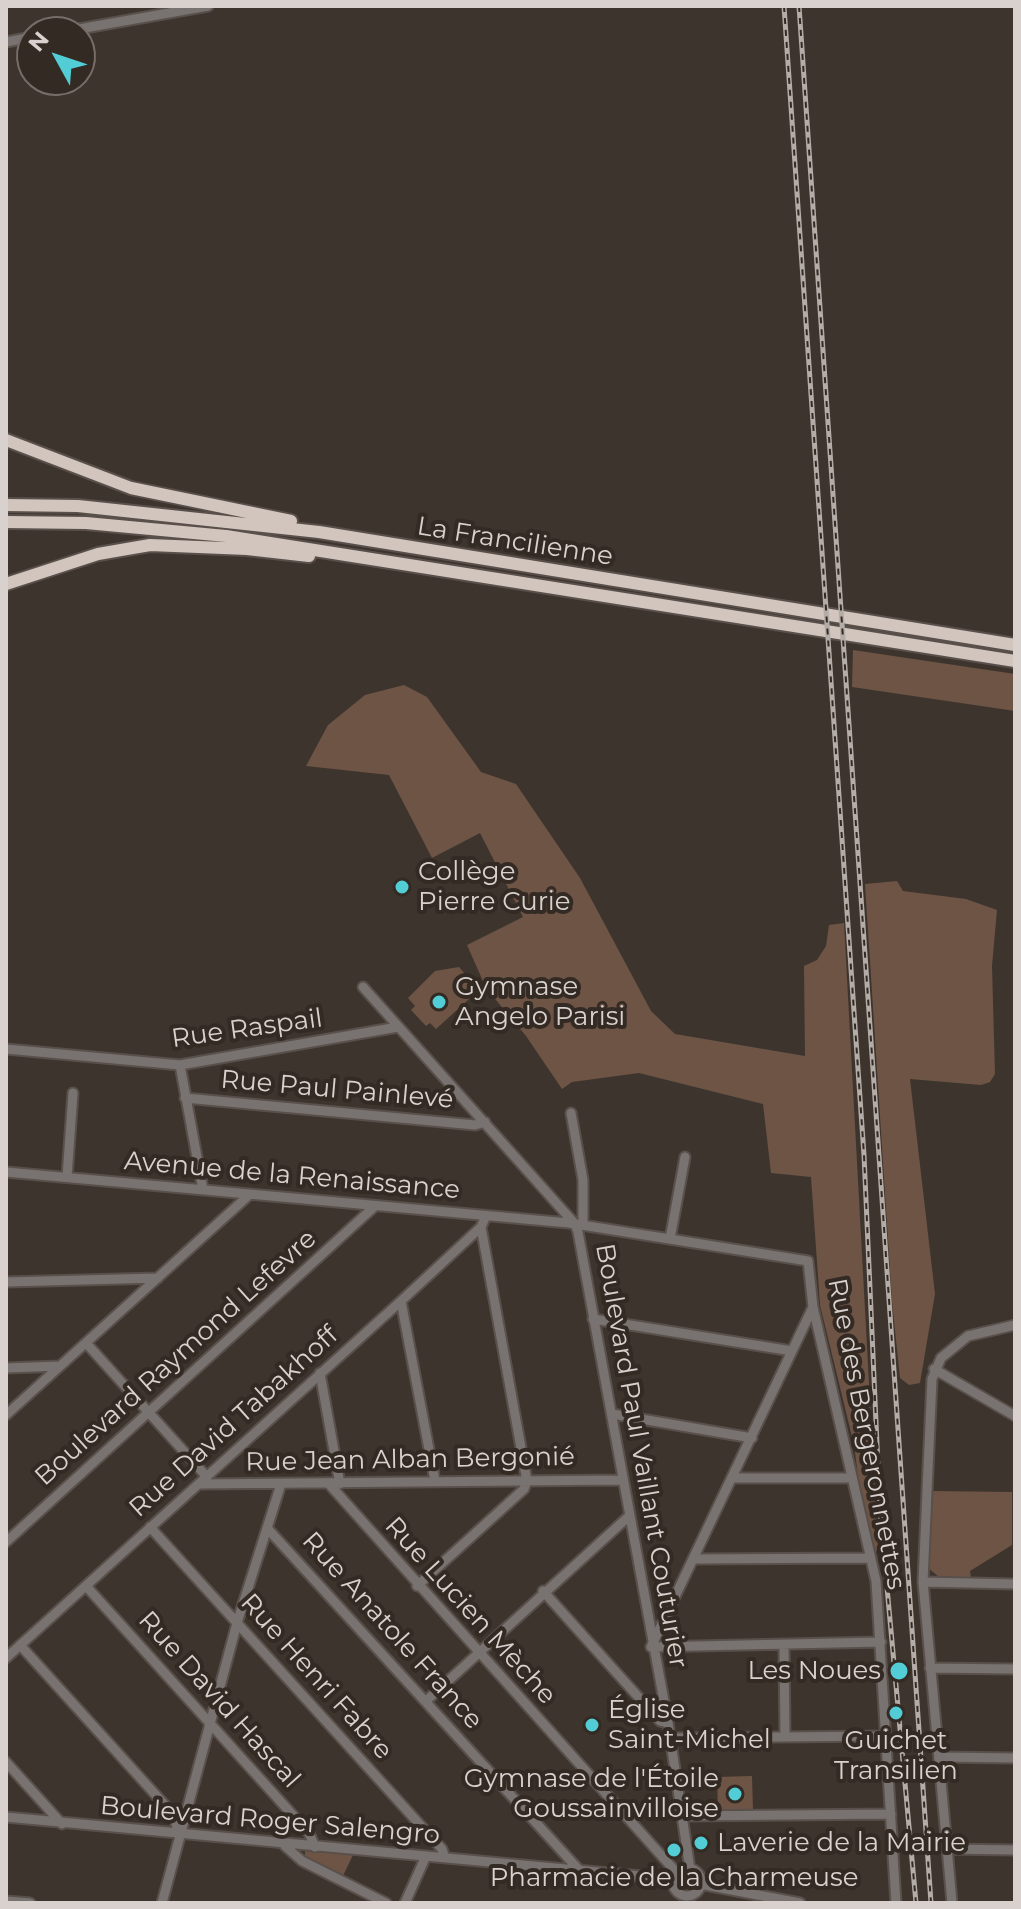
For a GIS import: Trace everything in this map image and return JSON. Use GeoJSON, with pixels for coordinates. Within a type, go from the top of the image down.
{"type":"FeatureCollection","features":[{"type":"Feature","properties":{"kind":"highway"},"geometry":{"type":"LineString","coordinates":[[6,440],[131,488],[315,526],[319,532]]}},
{"type":"Feature","properties":{"kind":"highway","name":"La Francilienne"},"geometry":{"type":"LineString","coordinates":[[6,505],[78,506],[319,532],[1015,645]]}},
{"type":"Feature","properties":{"kind":"highway","name":"La Francilienne"},"geometry":{"type":"LineString","coordinates":[[6,522],[181,531],[1015,661]]}},
{"type":"Feature","properties":{"kind":"highway"},"geometry":{"type":"LineString","coordinates":[[6,584],[98,554],[150,545],[247,549],[347,561],[370,560]]}},
{"type":"Feature","properties":{"kind":"street"},"geometry":{"type":"LineString","coordinates":[[96,26],[208,6]]}},
{"type":"Feature","properties":{"kind":"street","name":"Boulevard Paul Vaillant Couturier"},"geometry":{"type":"LineString","coordinates":[[363,987],[579,1224],[621,1480],[668,1723],[690,1869]]}},
{"type":"Feature","properties":{"kind":"street","name":"Rue Raspail"},"geometry":{"type":"LineString","coordinates":[[6,1049],[180,1065],[398,1027]]}},
{"type":"Feature","properties":{"kind":"street"},"geometry":{"type":"LineString","coordinates":[[180,1065],[203,1190]]}},
{"type":"Feature","properties":{"kind":"street"},"geometry":{"type":"LineString","coordinates":[[67,1177],[73,1093]]}},
{"type":"Feature","properties":{"kind":"street","name":"Rue Paul Painlevé"},"geometry":{"type":"LineString","coordinates":[[185,1098],[475,1125],[485,1122]]}},
{"type":"Feature","properties":{"kind":"street"},"geometry":{"type":"LineString","coordinates":[[571,1113],[583,1180],[579,1224]]}},
{"type":"Feature","properties":{"kind":"street"},"geometry":{"type":"LineString","coordinates":[[670,1239],[685,1157]]}},
{"type":"Feature","properties":{"kind":"street","name":"Avenue de la Renaissance"},"geometry":{"type":"LineString","coordinates":[[6,1172],[579,1224],[808,1261]]}},
{"type":"Feature","properties":{"kind":"street"},"geometry":{"type":"LineString","coordinates":[[6,1415],[248,1196]]}},
{"type":"Feature","properties":{"kind":"street","name":"Boulevard Raymond Lefevre"},"geometry":{"type":"LineString","coordinates":[[6,1542],[375,1206]]}},
{"type":"Feature","properties":{"kind":"street","name":"Rue David Tabakhoff"},"geometry":{"type":"LineString","coordinates":[[6,1658],[401,1301],[481,1227],[486,1216]]}},
{"type":"Feature","properties":{"kind":"street"},"geometry":{"type":"LineString","coordinates":[[417,1586],[524,1489],[527,1481],[481,1227]]}},
{"type":"Feature","properties":{"kind":"street","name":"Rue des Bergeronnettes"},"geometry":{"type":"LineString","coordinates":[[808,1261],[813,1307],[868,1558],[876,1581],[896,1903]]}},
{"type":"Feature","properties":{"kind":"street"},"geometry":{"type":"LineString","coordinates":[[6,1282],[158,1278]]}},
{"type":"Feature","properties":{"kind":"street"},"geometry":{"type":"LineString","coordinates":[[401,1301],[435,1481]]}},
{"type":"Feature","properties":{"kind":"street"},"geometry":{"type":"LineString","coordinates":[[813,1307],[651,1647],[881,1642]]}},
{"type":"Feature","properties":{"kind":"street"},"geometry":{"type":"LineString","coordinates":[[593,1319],[792,1351]]}},
{"type":"Feature","properties":{"kind":"street"},"geometry":{"type":"LineString","coordinates":[[952,1903],[923,1582],[934,1369],[948,1351],[968,1336],[1015,1325]]}},
{"type":"Feature","properties":{"kind":"street"},"geometry":{"type":"LineString","coordinates":[[87,1344],[203,1480]]}},
{"type":"Feature","properties":{"kind":"street"},"geometry":{"type":"LineString","coordinates":[[6,1368],[60,1366]]}},
{"type":"Feature","properties":{"kind":"street"},"geometry":{"type":"LineString","coordinates":[[934,1369],[1015,1416]]}},
{"type":"Feature","properties":{"kind":"street"},"geometry":{"type":"LineString","coordinates":[[320,1373],[340,1484]]}},
{"type":"Feature","properties":{"kind":"street"},"geometry":{"type":"LineString","coordinates":[[612,1414],[752,1438]]}},
{"type":"Feature","properties":{"kind":"street"},"geometry":{"type":"LineString","coordinates":[[733,1478],[851,1478]]}},
{"type":"Feature","properties":{"kind":"street","name":"Rue Jean Alban Bergonié"},"geometry":{"type":"LineString","coordinates":[[203,1480],[340,1484],[621,1480]]}},
{"type":"Feature","properties":{"kind":"street"},"geometry":{"type":"LineString","coordinates":[[164,1902],[237,1623],[281,1484]]}},
{"type":"Feature","properties":{"kind":"street","name":"Rue Lucien Mèche"},"geometry":{"type":"LineString","coordinates":[[329,1484],[675,1876]]}},
{"type":"Feature","properties":{"kind":"street"},"geometry":{"type":"LineString","coordinates":[[426,1701],[543,1591],[628,1517]]}},
{"type":"Feature","properties":{"kind":"street","name":"Rue Henri Fabre"},"geometry":{"type":"LineString","coordinates":[[150,1527],[442,1849],[445,1858]]}},
{"type":"Feature","properties":{"kind":"street","name":"Rue Anatole France"},"geometry":{"type":"LineString","coordinates":[[267,1528],[580,1871]]}},
{"type":"Feature","properties":{"kind":"street"},"geometry":{"type":"LineString","coordinates":[[695,1559],[868,1558]]}},
{"type":"Feature","properties":{"kind":"street"},"geometry":{"type":"LineString","coordinates":[[923,1582],[1015,1584]]}},
{"type":"Feature","properties":{"kind":"street","name":"Rue David Hascal"},"geometry":{"type":"LineString","coordinates":[[86,1586],[309,1833],[315,1847]]}},
{"type":"Feature","properties":{"kind":"street"},"geometry":{"type":"LineString","coordinates":[[543,1591],[660,1721],[668,1723]]}},
{"type":"Feature","properties":{"kind":"street"},"geometry":{"type":"LineString","coordinates":[[20,1645],[173,1814],[180,1835]]}},
{"type":"Feature","properties":{"kind":"street"},"geometry":{"type":"LineString","coordinates":[[784,1645],[785,1735]]}},
{"type":"Feature","properties":{"kind":"street"},"geometry":{"type":"LineString","coordinates":[[930,1668],[1015,1669]]}},
{"type":"Feature","properties":{"kind":"street"},"geometry":{"type":"LineString","coordinates":[[670,1738],[886,1736]]}},
{"type":"Feature","properties":{"kind":"street"},"geometry":{"type":"LineString","coordinates":[[940,1757],[1015,1758]]}},
{"type":"Feature","properties":{"kind":"street"},"geometry":{"type":"LineString","coordinates":[[6,1762],[62,1824]]}},
{"type":"Feature","properties":{"kind":"street"},"geometry":{"type":"LineString","coordinates":[[684,1816],[891,1814]]}},
{"type":"Feature","properties":{"kind":"street","name":"Boulevard Roger Salengro"},"geometry":{"type":"LineString","coordinates":[[6,1817],[284,1845],[580,1871],[675,1876]]}},
{"type":"Feature","properties":{"kind":"street"},"geometry":{"type":"LineString","coordinates":[[284,1845],[302,1861],[386,1903]]}},
{"type":"Feature","properties":{"kind":"street"},"geometry":{"type":"LineString","coordinates":[[947,1849],[1015,1850]]}},
{"type":"Feature","properties":{"kind":"street"},"geometry":{"type":"LineString","coordinates":[[405,1903],[426,1856]]}},
{"type":"Feature","properties":{"kind":"street"},"geometry":{"type":"LineString","coordinates":[[690,1869],[697,1873],[700,1884],[686,1900],[676,1892],[675,1876],[690,1869]]}},
{"type":"Feature","properties":{"kind":"street"},"geometry":{"type":"LineString","coordinates":[[700,1884],[798,1903]]}},
{"type":"Feature","properties":{"kind":"street"},"geometry":{"type":"LineString","coordinates":[[6,1901],[30,1903]]}},
{"type":"Feature","properties":{"kind":"shaded area"},"geometry":{"type":"Polygon","coordinates":[[[853,650],[1015,674],[1015,711],[852,687],[853,650]]]}},
{"type":"Feature","properties":{"kind":"shaded area"},"geometry":{"type":"Polygon","coordinates":[[[404,685],[427,697],[481,772],[516,784],[580,878],[651,1011],[675,1034],[805,1056],[804,966],[817,960],[826,946],[829,925],[844,923],[878,1549],[875,1553],[868,1552],[854,1445],[820,1305],[811,1177],[771,1173],[763,1104],[639,1073],[572,1082],[562,1089],[526,1036],[486,988],[467,945],[523,917],[480,833],[432,858],[389,775],[306,766],[328,725],[365,695],[404,685]]]}},
{"type":"Feature","properties":{"kind":"shaded area"},"geometry":{"type":"Polygon","coordinates":[[[897,881],[903,891],[966,899],[997,910],[992,966],[995,1074],[990,1082],[981,1085],[910,1079],[935,1294],[920,1383],[909,1385],[900,1378],[892,1302],[865,884],[897,881]]]}},
{"type":"Feature","properties":{"kind":"shaded area","name":"Gymnase Angelo Parisi"},"geometry":{"type":"Polygon","coordinates":[[[459,967],[479,990],[436,1029],[430,1023],[426,1026],[411,1010],[415,1006],[408,998],[435,971],[459,967]]]}},
{"type":"Feature","properties":{"kind":"shaded area"},"geometry":{"type":"Polygon","coordinates":[[[931,1491],[1012,1492],[1012,1545],[970,1571],[971,1578],[939,1577],[927,1567],[931,1491]]]}},
{"type":"Feature","properties":{"kind":"shaded area","name":"Gymnase de l'Étoile Goussainvilloise"},"geometry":{"type":"Polygon","coordinates":[[[752,1776],[753,1810],[718,1810],[717,1777],[752,1776]]]}},
{"type":"Feature","properties":{"kind":"shaded area"},"geometry":{"type":"Polygon","coordinates":[[[305,1851],[353,1855],[342,1878],[305,1858],[305,1851]]]}},
{"type":"Feature","properties":{"kind":"railway"},"geometry":{"type":"LineString","coordinates":[[784,6],[864,1155],[880,1511],[916,1903]]}},
{"type":"Feature","properties":{"kind":"railway"},"geometry":{"type":"LineString","coordinates":[[799,6],[931,1903]]}},
{"type":"Feature","properties":{"kind":"place","name":"Collège Pierre Curie"},"geometry":{"type":"Point","coordinates":[402,887]}},
{"type":"Feature","properties":{"kind":"place","name":"Gymnase Angelo Parisi"},"geometry":{"type":"Point","coordinates":[439,1002]}},
{"type":"Feature","properties":{"kind":"place","name":"Les Noues"},"geometry":{"type":"Point","coordinates":[899,1671]}},
{"type":"Feature","properties":{"kind":"place","name":"Guichet Transilien"},"geometry":{"type":"Point","coordinates":[896,1713]}},
{"type":"Feature","properties":{"kind":"place","name":"Église Saint-Michel"},"geometry":{"type":"Point","coordinates":[592,1725]}},
{"type":"Feature","properties":{"kind":"place","name":"Gymnase de l'Étoile Goussainvilloise"},"geometry":{"type":"Point","coordinates":[735,1794]}},
{"type":"Feature","properties":{"kind":"place","name":"Laverie de la Mairie"},"geometry":{"type":"Point","coordinates":[701,1843]}},
{"type":"Feature","properties":{"kind":"place","name":"Pharmacie de la Charmeuse"},"geometry":{"type":"Point","coordinates":[674,1850]}}]}
